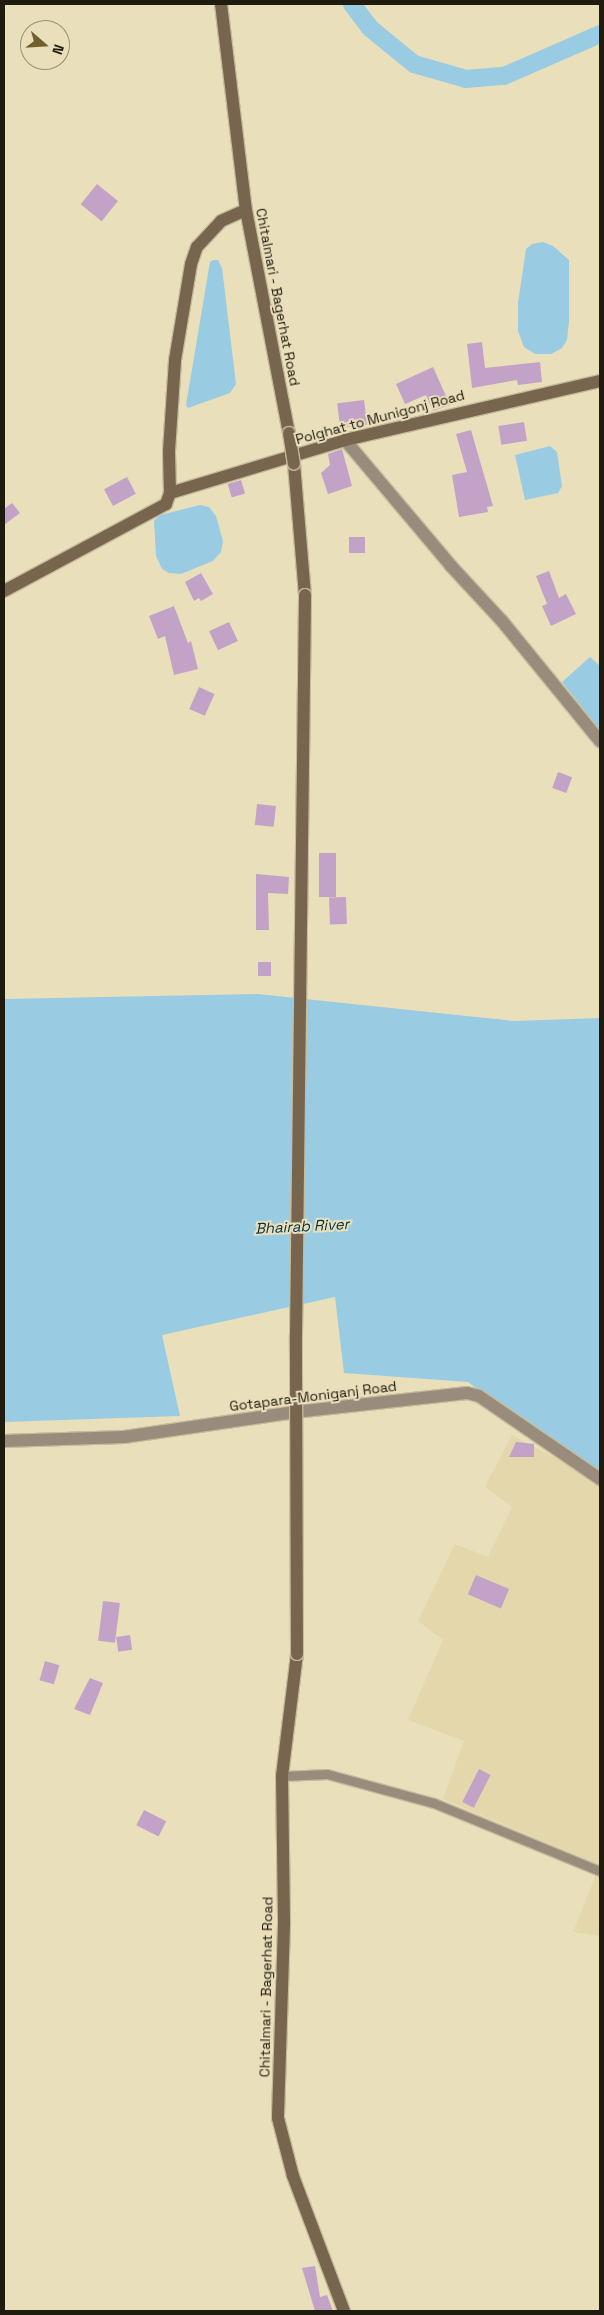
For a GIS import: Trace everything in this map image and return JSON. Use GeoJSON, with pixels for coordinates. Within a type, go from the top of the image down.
{"type":"FeatureCollection","features":[{"type":"Feature","properties":{"kind":"main road","name":"Chitalmari - Bagerhat Road"},"geometry":{"type":"LineString","coordinates":[[221,4],[246,210],[294,464],[304,595],[296,1326],[297,1654],[282,1776],[284,1925],[278,2118],[294,2176],[344,2311]]}},
{"type":"Feature","properties":{"kind":"main road"},"geometry":{"type":"LineString","coordinates":[[4,590],[145,517],[166,504],[170,493],[172,388],[191,264],[198,248],[221,221],[246,210]]}},
{"type":"Feature","properties":{"kind":"main road","name":"Polghat to Munigonj Road"},"geometry":{"type":"LineString","coordinates":[[170,493],[345,440],[600,381]]}},
{"type":"Feature","properties":{"kind":"street"},"geometry":{"type":"LineString","coordinates":[[345,440],[451,566],[502,621],[600,741]]}},
{"type":"Feature","properties":{"kind":"street","name":"Gotapara-Moniganj Road"},"geometry":{"type":"LineString","coordinates":[[4,1441],[124,1437],[295,1412],[468,1393],[478,1396],[600,1479]]}},
{"type":"Feature","properties":{"kind":"lane"},"geometry":{"type":"LineString","coordinates":[[282,1776],[327,1774],[434,1803],[600,1871]]}},
{"type":"Feature","properties":{"kind":"shaded area"},"geometry":{"type":"Polygon","coordinates":[[[512,1435],[600,1482],[600,1865],[443,1799],[464,1741],[408,1720],[443,1640],[418,1621],[455,1544],[488,1557],[512,1507],[485,1487],[512,1435]]]}},
{"type":"Feature","properties":{"kind":"shaded area"},"geometry":{"type":"Polygon","coordinates":[[[600,1865],[600,1936],[573,1932],[600,1865]]]}},
{"type":"Feature","properties":{"kind":"water"},"geometry":{"type":"Polygon","coordinates":[[[543,242],[553,246],[569,260],[569,321],[567,340],[562,348],[551,354],[535,354],[524,347],[518,331],[518,303],[526,249],[532,244],[543,242]]]}},
{"type":"Feature","properties":{"kind":"water"},"geometry":{"type":"Polygon","coordinates":[[[218,260],[222,268],[236,384],[230,393],[188,408],[186,405],[210,262],[218,260]]]}},
{"type":"Feature","properties":{"kind":"water"},"geometry":{"type":"Polygon","coordinates":[[[550,446],[557,452],[562,486],[558,493],[525,500],[515,455],[550,446]]]}},
{"type":"Feature","properties":{"kind":"water"},"geometry":{"type":"Polygon","coordinates":[[[200,505],[209,507],[216,516],[223,541],[221,552],[213,561],[181,574],[169,573],[162,569],[156,556],[154,521],[160,515],[200,505]]]}},
{"type":"Feature","properties":{"kind":"water"},"geometry":{"type":"Polygon","coordinates":[[[590,657],[600,666],[600,730],[562,682],[590,657]]]}},
{"type":"Feature","properties":{"kind":"water","name":"Bhairab River"},"geometry":{"type":"Polygon","coordinates":[[[258,994],[514,1021],[600,1018],[600,1472],[572,1458],[468,1382],[344,1373],[335,1297],[162,1335],[180,1416],[4,1422],[4,999],[258,994]]]}},
{"type":"Feature","properties":{"kind":"building"},"geometry":{"type":"Polygon","coordinates":[[[97,184],[118,201],[102,221],[81,204],[97,184]]]}},
{"type":"Feature","properties":{"kind":"building"},"geometry":{"type":"Polygon","coordinates":[[[482,342],[485,368],[540,362],[542,382],[518,385],[517,380],[472,388],[467,344],[482,342]]]}},
{"type":"Feature","properties":{"kind":"building"},"geometry":{"type":"Polygon","coordinates":[[[433,367],[450,405],[433,411],[426,395],[405,404],[396,384],[433,367]]]}},
{"type":"Feature","properties":{"kind":"building"},"geometry":{"type":"Polygon","coordinates":[[[364,400],[367,425],[340,428],[337,403],[364,400]]]}},
{"type":"Feature","properties":{"kind":"building"},"geometry":{"type":"Polygon","coordinates":[[[524,422],[527,441],[501,445],[498,426],[524,422]]]}},
{"type":"Feature","properties":{"kind":"building"},"geometry":{"type":"Polygon","coordinates":[[[471,430],[493,506],[487,507],[488,512],[459,517],[452,475],[467,472],[456,434],[471,430]]]}},
{"type":"Feature","properties":{"kind":"building"},"geometry":{"type":"Polygon","coordinates":[[[342,449],[352,486],[328,494],[321,473],[330,465],[328,454],[342,449]]]}},
{"type":"Feature","properties":{"kind":"building"},"geometry":{"type":"Polygon","coordinates":[[[127,477],[136,494],[113,506],[104,489],[127,477]]]}},
{"type":"Feature","properties":{"kind":"building"},"geometry":{"type":"Polygon","coordinates":[[[241,480],[245,493],[232,497],[228,484],[241,480]]]}},
{"type":"Feature","properties":{"kind":"building"},"geometry":{"type":"Polygon","coordinates":[[[12,503],[20,513],[4,525],[4,509],[12,503]]]}},
{"type":"Feature","properties":{"kind":"building"},"geometry":{"type":"Polygon","coordinates":[[[349,537],[365,537],[365,553],[349,553],[349,537]]]}},
{"type":"Feature","properties":{"kind":"building"},"geometry":{"type":"Polygon","coordinates":[[[549,571],[559,598],[566,594],[576,614],[551,626],[542,606],[547,604],[536,576],[549,571]]]}},
{"type":"Feature","properties":{"kind":"building"},"geometry":{"type":"Polygon","coordinates":[[[201,573],[213,594],[201,601],[199,598],[194,601],[185,582],[201,573]]]}},
{"type":"Feature","properties":{"kind":"building"},"geometry":{"type":"Polygon","coordinates":[[[174,606],[188,643],[191,641],[198,669],[174,675],[165,636],[158,639],[149,616],[174,606]]]}},
{"type":"Feature","properties":{"kind":"building"},"geometry":{"type":"Polygon","coordinates":[[[229,622],[238,641],[218,650],[209,631],[229,622]]]}},
{"type":"Feature","properties":{"kind":"building"},"geometry":{"type":"Polygon","coordinates":[[[199,687],[215,694],[205,716],[189,709],[199,687]]]}},
{"type":"Feature","properties":{"kind":"building"},"geometry":{"type":"Polygon","coordinates":[[[558,772],[572,777],[566,793],[552,788],[558,772]]]}},
{"type":"Feature","properties":{"kind":"building"},"geometry":{"type":"Polygon","coordinates":[[[257,804],[276,806],[274,827],[255,825],[257,804]]]}},
{"type":"Feature","properties":{"kind":"building"},"geometry":{"type":"Polygon","coordinates":[[[319,853],[336,853],[336,897],[319,897],[319,853]]]}},
{"type":"Feature","properties":{"kind":"building"},"geometry":{"type":"Polygon","coordinates":[[[256,874],[289,877],[288,894],[268,893],[269,930],[256,930],[256,874]]]}},
{"type":"Feature","properties":{"kind":"building"},"geometry":{"type":"Polygon","coordinates":[[[346,897],[347,924],[330,925],[329,898],[346,897]]]}},
{"type":"Feature","properties":{"kind":"building"},"geometry":{"type":"Polygon","coordinates":[[[258,962],[271,962],[271,976],[258,976],[258,962]]]}},
{"type":"Feature","properties":{"kind":"building"},"geometry":{"type":"Polygon","coordinates":[[[516,1442],[534,1444],[534,1457],[509,1457],[516,1442]]]}},
{"type":"Feature","properties":{"kind":"building"},"geometry":{"type":"Polygon","coordinates":[[[476,1575],[509,1589],[501,1608],[468,1594],[476,1575]]]}},
{"type":"Feature","properties":{"kind":"building"},"geometry":{"type":"Polygon","coordinates":[[[103,1601],[120,1603],[115,1643],[98,1641],[103,1601]]]}},
{"type":"Feature","properties":{"kind":"building"},"geometry":{"type":"Polygon","coordinates":[[[130,1635],[132,1650],[118,1652],[116,1637],[130,1635]]]}},
{"type":"Feature","properties":{"kind":"building"},"geometry":{"type":"Polygon","coordinates":[[[45,1661],[59,1665],[54,1684],[39,1680],[45,1661]]]}},
{"type":"Feature","properties":{"kind":"building"},"geometry":{"type":"Polygon","coordinates":[[[90,1678],[103,1683],[90,1715],[74,1709],[90,1678]]]}},
{"type":"Feature","properties":{"kind":"building"},"geometry":{"type":"Polygon","coordinates":[[[479,1769],[491,1775],[474,1808],[462,1802],[479,1769]]]}},
{"type":"Feature","properties":{"kind":"building"},"geometry":{"type":"Polygon","coordinates":[[[144,1810],[166,1821],[159,1836],[136,1825],[144,1810]]]}},
{"type":"Feature","properties":{"kind":"building"},"geometry":{"type":"Polygon","coordinates":[[[315,2266],[320,2297],[327,2295],[333,2311],[315,2311],[302,2268],[315,2266]]]}},
{"type":"Feature","properties":{"kind":"waterway"},"geometry":{"type":"LineString","coordinates":[[352,4],[370,28],[414,64],[466,79],[504,76],[600,34]]}}]}
